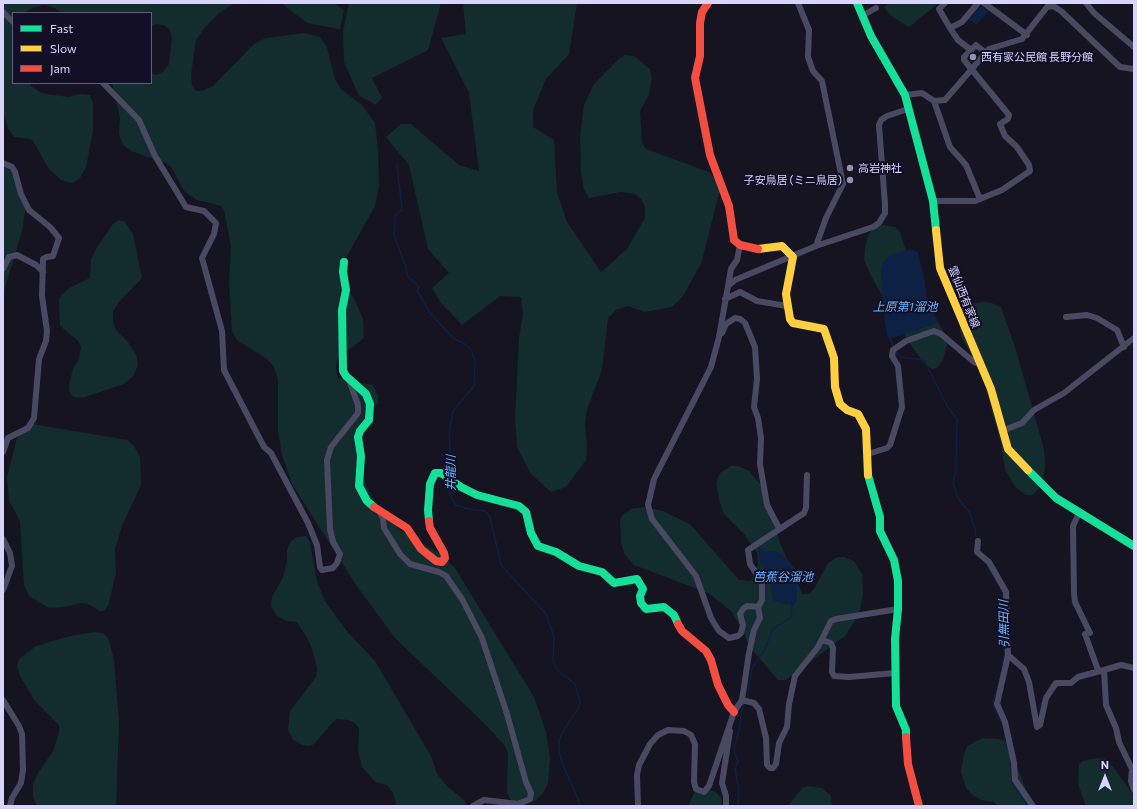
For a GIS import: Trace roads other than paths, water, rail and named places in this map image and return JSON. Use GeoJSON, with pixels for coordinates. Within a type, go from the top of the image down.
{"type":"FeatureCollection","features":[{"type":"Feature","properties":{"kind":"street"},"geometry":{"type":"LineString","coordinates":[[708,3],[702,12],[700,23],[700,56],[695,78],[710,155],[729,206],[734,240],[740,245],[762,249],[782,246],[792,257],[791,274],[786,294],[790,319],[794,323],[824,329],[834,358],[836,387],[840,404],[847,410],[858,414],[866,429],[868,454],[867,471],[880,517],[880,531],[894,560],[898,581],[898,609],[895,639],[896,706],[906,730],[908,764],[919,806]]}},
{"type":"Feature","properties":{"kind":"street"},"geometry":{"type":"LineString","coordinates":[[798,3],[809,30],[808,57],[813,71],[822,81],[843,184],[826,218],[816,246]]}},
{"type":"Feature","properties":{"kind":"street","name":"雲仙西有家線"},"geometry":{"type":"LineString","coordinates":[[857,3],[871,36],[905,95],[933,201],[940,268],[948,292],[991,389],[1008,449],[1056,498],[1134,546]]}},
{"type":"Feature","properties":{"kind":"street"},"geometry":{"type":"LineString","coordinates":[[945,3],[939,9],[958,40],[971,50]]}},
{"type":"Feature","properties":{"kind":"street"},"geometry":{"type":"LineString","coordinates":[[950,28],[962,22],[978,3]]}},
{"type":"Feature","properties":{"kind":"street"},"geometry":{"type":"LineString","coordinates":[[984,3],[1027,35]]}},
{"type":"Feature","properties":{"kind":"street"},"geometry":{"type":"LineString","coordinates":[[1086,3],[1094,13],[1134,47]]}},
{"type":"Feature","properties":{"kind":"street"},"geometry":{"type":"LineString","coordinates":[[905,95],[922,94],[934,101],[945,100],[993,47],[1016,42],[1027,35],[1046,5],[1053,6],[1061,11],[1120,67],[1134,69]]}},
{"type":"Feature","properties":{"kind":"street"},"geometry":{"type":"LineString","coordinates":[[862,16],[876,8]]}},
{"type":"Feature","properties":{"kind":"street"},"geometry":{"type":"LineString","coordinates":[[3,12],[12,21]]}},
{"type":"Feature","properties":{"kind":"street"},"geometry":{"type":"LineString","coordinates":[[933,201],[975,201],[1002,190],[1030,171],[1017,147],[1005,136],[1000,124],[1008,119],[1009,115],[964,60],[964,57],[977,45],[986,53]]}},
{"type":"Feature","properties":{"kind":"street"},"geometry":{"type":"LineString","coordinates":[[104,84],[139,120],[155,156],[186,207],[204,211],[216,223],[214,234],[202,258],[222,331],[224,370],[264,447],[271,453],[308,523],[317,545],[320,567],[322,570],[332,568],[337,564],[340,554],[333,542],[330,529],[327,460],[331,447],[358,412],[358,405],[349,380]]}},
{"type":"Feature","properties":{"kind":"street"},"geometry":{"type":"LineString","coordinates":[[934,101],[950,147],[966,165],[980,198]]}},
{"type":"Feature","properties":{"kind":"street"},"geometry":{"type":"LineString","coordinates":[[728,286],[735,280],[816,246],[873,227],[883,219],[885,204],[879,125],[881,120],[887,116],[908,109]]}},
{"type":"Feature","properties":{"kind":"street"},"geometry":{"type":"LineString","coordinates":[[3,163],[12,167],[15,172],[21,194],[29,210],[53,230],[59,238],[53,256],[43,259],[42,296],[47,331],[46,341],[39,359],[34,418],[28,428],[8,438],[3,452]]}},
{"type":"Feature","properties":{"kind":"street"},"geometry":{"type":"LineString","coordinates":[[740,245],[737,260],[731,269],[711,367],[654,479],[648,505],[652,519],[696,576],[711,618],[719,631],[729,638],[738,636],[744,628],[740,617],[741,611],[751,605],[758,607]]}},
{"type":"Feature","properties":{"kind":"street"},"geometry":{"type":"LineString","coordinates":[[3,269],[9,257],[17,255],[36,265],[43,272]]}},
{"type":"Feature","properties":{"kind":"street"},"geometry":{"type":"LineString","coordinates":[[344,262],[343,272],[346,290],[342,310],[343,371],[349,380],[369,400],[370,416],[358,437],[361,456],[359,486],[362,495],[383,518],[384,528],[400,554],[410,564],[439,572],[446,576],[462,599],[482,638],[507,714],[526,782],[531,793],[530,800],[518,804],[484,800],[473,806]]}},
{"type":"Feature","properties":{"kind":"street"},"geometry":{"type":"LineString","coordinates":[[724,299],[740,292],[756,301],[787,306]]}},
{"type":"Feature","properties":{"kind":"street"},"geometry":{"type":"LineString","coordinates":[[1066,317],[1087,315],[1097,318],[1117,330],[1124,347]]}},
{"type":"Feature","properties":{"kind":"street"},"geometry":{"type":"LineString","coordinates":[[718,336],[722,333],[726,324],[732,319],[740,319],[745,323],[755,347],[757,379],[754,407],[758,418],[761,438],[760,464],[767,505],[779,528]]}},
{"type":"Feature","properties":{"kind":"street"},"geometry":{"type":"LineString","coordinates":[[868,454],[887,448],[890,445],[902,407],[898,366],[892,356],[894,349],[906,341],[934,331],[941,334],[974,362],[981,365]]}},
{"type":"Feature","properties":{"kind":"street"},"geometry":{"type":"LineString","coordinates":[[1002,431],[1022,422],[1034,410],[1064,393],[1134,338]]}},
{"type":"Feature","properties":{"kind":"street"},"geometry":{"type":"LineString","coordinates":[[378,511],[398,521],[407,528],[421,549],[436,561],[442,562],[445,558],[430,528],[428,510],[430,484],[434,473],[441,473],[460,487],[477,495],[519,506],[526,512],[531,533],[538,546],[556,552],[579,566],[602,572],[614,583],[637,579],[643,589],[640,596],[641,603],[646,609],[664,607],[674,615],[682,631],[706,651],[711,660],[718,685],[728,705],[734,712]]}},
{"type":"Feature","properties":{"kind":"street"},"geometry":{"type":"LineString","coordinates":[[758,607],[762,600],[762,582],[750,564],[748,550],[779,528],[804,513],[806,508],[807,475]]}},
{"type":"Feature","properties":{"kind":"street"},"geometry":{"type":"LineString","coordinates":[[1079,513],[1073,526],[1075,602],[1090,633],[1085,634],[1101,670],[1106,705],[1116,728],[1119,742],[1132,769],[1131,781],[1134,790]]}},
{"type":"Feature","properties":{"kind":"street"},"geometry":{"type":"LineString","coordinates":[[3,539],[10,553],[12,566],[3,590]]}},
{"type":"Feature","properties":{"kind":"street"},"geometry":{"type":"LineString","coordinates":[[978,540],[977,552],[989,562],[1006,592],[1008,655],[997,704],[1005,722],[1014,763],[1015,780],[1033,806]]}},
{"type":"Feature","properties":{"kind":"street"},"geometry":{"type":"LineString","coordinates":[[638,806],[637,775],[639,765],[650,744],[658,735],[673,729],[684,731],[691,735],[695,744],[694,782],[696,789],[704,792],[713,775],[734,712],[742,700],[754,630],[760,618],[760,610],[758,607]]}},
{"type":"Feature","properties":{"kind":"street"},"geometry":{"type":"LineString","coordinates":[[742,700],[754,703],[759,709],[766,738],[767,765],[770,768],[773,768],[776,764],[779,743],[787,727],[789,704],[795,676],[822,640],[828,625],[833,620],[898,609]]}},
{"type":"Feature","properties":{"kind":"street"},"geometry":{"type":"LineString","coordinates":[[822,640],[831,643],[833,648],[832,672],[834,676],[848,677],[895,673]]}},
{"type":"Feature","properties":{"kind":"street"},"geometry":{"type":"LineString","coordinates":[[1008,655],[1024,669],[1029,682],[1037,727],[1040,725],[1046,698],[1056,683],[1071,683],[1078,677],[1121,665],[1134,668]]}},
{"type":"Feature","properties":{"kind":"street"},"geometry":{"type":"LineString","coordinates":[[3,700],[19,726],[22,734],[23,770],[21,783],[12,798],[10,806]]}},
{"type":"Feature","properties":{"kind":"street"},"geometry":{"type":"LineString","coordinates":[[726,806],[726,796],[722,783],[723,769],[731,733],[729,728]]}},
{"type":"Feature","properties":{"kind":"water"},"geometry":{"type":"Polygon","coordinates":[[[981,6],[988,12],[976,25],[969,19],[981,6]]]}},
{"type":"Feature","properties":{"kind":"water","name":"上原第1溜池"},"geometry":{"type":"Polygon","coordinates":[[[912,249],[918,252],[925,282],[927,307],[939,322],[890,339],[887,336],[883,308],[881,271],[883,263],[890,255],[912,249]]]}},
{"type":"Feature","properties":{"kind":"water","name":"芭蕉谷溜池"},"geometry":{"type":"Polygon","coordinates":[[[758,547],[766,552],[775,551],[782,555],[796,570],[797,600],[794,606],[773,601],[770,582],[760,562],[758,547]]]}},
{"type":"Feature","properties":{"kind":"waterway","name":"井龍川"},"geometry":{"type":"LineString","coordinates":[[397,164],[402,210],[395,216],[394,235],[406,267],[407,276],[419,287],[417,291],[430,313],[454,339],[470,348],[475,360],[474,386],[453,411],[449,434],[452,477]]}},
{"type":"Feature","properties":{"kind":"waterway","name":"引無田川"},"geometry":{"type":"LineString","coordinates":[[890,338],[894,348]]}},
{"type":"Feature","properties":{"kind":"waterway","name":"引無田川"},"geometry":{"type":"LineString","coordinates":[[895,351],[901,357],[924,360],[947,406],[957,419],[956,470],[953,483],[958,498],[969,512],[975,528],[976,539]]}},
{"type":"Feature","properties":{"kind":"waterway","name":"井龍川"},"geometry":{"type":"LineString","coordinates":[[451,483],[450,495],[456,505],[469,509],[485,511],[490,517],[501,565],[546,614],[554,637],[553,661],[557,670],[575,684],[580,701],[579,707],[562,733],[559,741],[559,751],[563,765],[581,806]]}},
{"type":"Feature","properties":{"kind":"waterway","name":"引無田川"},"geometry":{"type":"LineString","coordinates":[[984,561],[998,583]]}},
{"type":"Feature","properties":{"kind":"waterway","name":"引無田川"},"geometry":{"type":"LineString","coordinates":[[1003,592],[1004,609]]}},
{"type":"Feature","properties":{"kind":"waterway"},"geometry":{"type":"LineString","coordinates":[[747,698],[752,668],[763,653],[773,629],[791,617],[792,605]]}},
{"type":"Feature","properties":{"kind":"waterway","name":"引無田川"},"geometry":{"type":"LineString","coordinates":[[1003,663],[1005,645]]}},
{"type":"Feature","properties":{"kind":"waterway","name":"引無田川"},"geometry":{"type":"LineString","coordinates":[[998,688],[993,701],[995,710],[1003,726]]}},
{"type":"Feature","properties":{"kind":"waterway"},"geometry":{"type":"LineString","coordinates":[[738,806],[739,792],[735,769],[738,761],[734,750],[744,703]]}},
{"type":"Feature","properties":{"kind":"waterway","name":"引無田川"},"geometry":{"type":"LineString","coordinates":[[1005,733],[1004,737],[1007,747]]}},
{"type":"Feature","properties":{"kind":"waterway","name":"引無田川"},"geometry":{"type":"LineString","coordinates":[[1010,756],[1013,784],[1028,806]]}},
{"type":"Feature","properties":{"kind":"place","name":"西有家公民館 長野分館"},"geometry":{"type":"Point","coordinates":[973,57]}},
{"type":"Feature","properties":{"kind":"place","name":"高岩神社"},"geometry":{"type":"Point","coordinates":[850,168]}},
{"type":"Feature","properties":{"kind":"place","name":"子安鳥居 (ミニ鳥居)"},"geometry":{"type":"Point","coordinates":[850,180]}}]}
